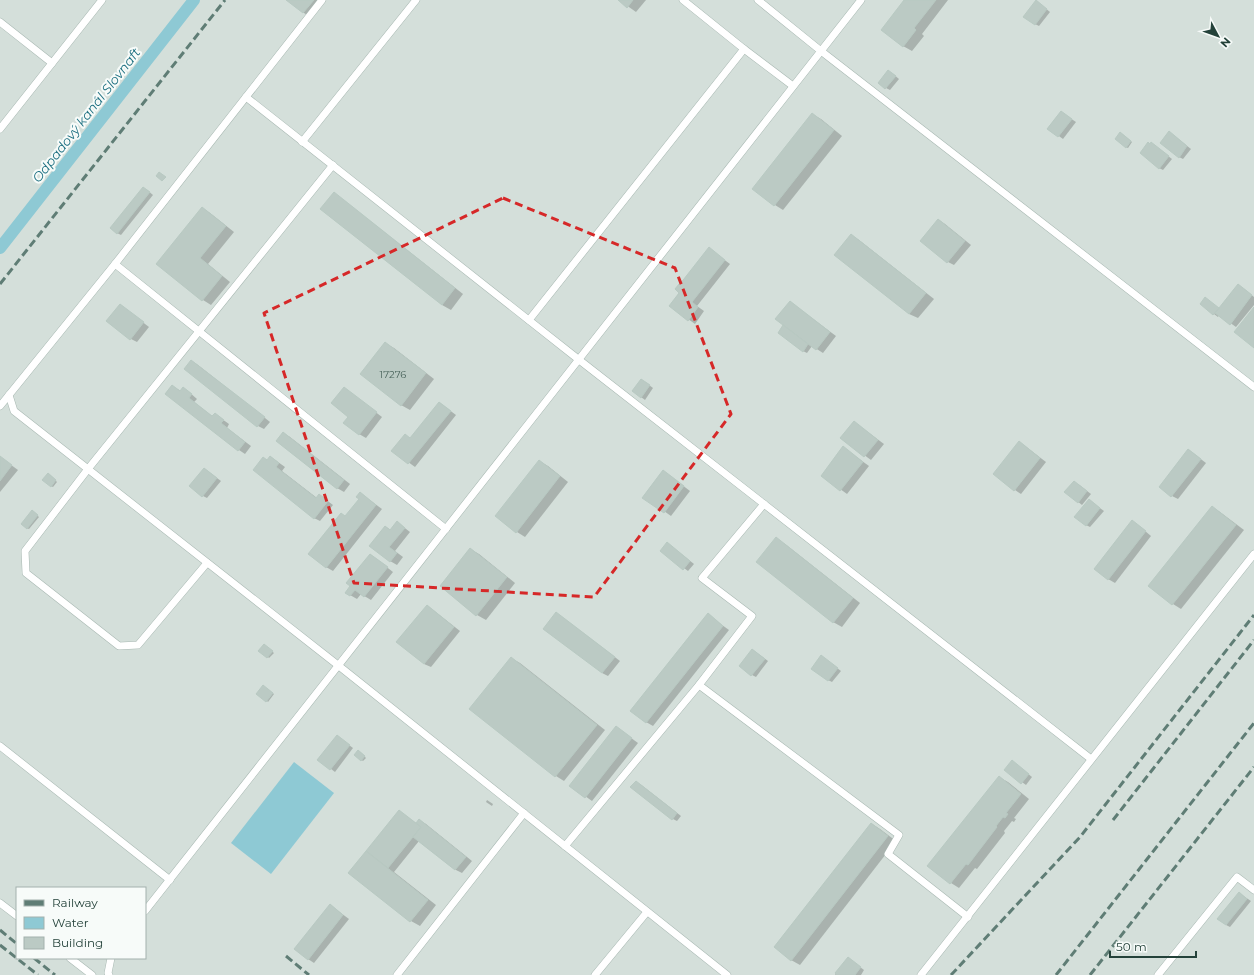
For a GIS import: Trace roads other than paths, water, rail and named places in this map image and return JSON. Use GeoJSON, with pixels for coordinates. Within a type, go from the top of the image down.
{"type":"FeatureCollection","features":[{"type":"Feature","properties":{"kind":"lane"},"geometry":{"type":"LineString","coordinates":[[0,129],[102,0]]}},
{"type":"Feature","properties":{"kind":"lane"},"geometry":{"type":"LineString","coordinates":[[0,406],[116,264],[322,0]]}},
{"type":"Feature","properties":{"kind":"lane"},"geometry":{"type":"LineString","coordinates":[[302,142],[416,0]]}},
{"type":"Feature","properties":{"kind":"lane"},"geometry":{"type":"LineString","coordinates":[[684,0],[744,49],[794,86]]}},
{"type":"Feature","properties":{"kind":"lane"},"geometry":{"type":"LineString","coordinates":[[758,0],[1254,387]]}},
{"type":"Feature","properties":{"kind":"lane"},"geometry":{"type":"LineString","coordinates":[[146,910],[861,0]]}},
{"type":"Feature","properties":{"kind":"lane"},"geometry":{"type":"LineString","coordinates":[[0,22],[52,63]]}},
{"type":"Feature","properties":{"kind":"lane"},"geometry":{"type":"LineString","coordinates":[[529,320],[744,49]]}},
{"type":"Feature","properties":{"kind":"lane"},"geometry":{"type":"LineString","coordinates":[[246,97],[578,359],[1091,759]]}},
{"type":"Feature","properties":{"kind":"lane"},"geometry":{"type":"LineString","coordinates":[[207,563],[138,645],[119,646],[26,573],[25,551],[88,469],[333,166]]}},
{"type":"Feature","properties":{"kind":"lane"},"geometry":{"type":"LineString","coordinates":[[116,264],[446,529]]}},
{"type":"Feature","properties":{"kind":"lane"},"geometry":{"type":"LineString","coordinates":[[9,396],[14,411],[339,666],[727,975]]}},
{"type":"Feature","properties":{"kind":"lane"},"geometry":{"type":"LineString","coordinates":[[565,846],[699,685],[752,616],[702,578],[764,504]]}},
{"type":"Feature","properties":{"kind":"lane"},"geometry":{"type":"LineString","coordinates":[[921,975],[1254,554]]}},
{"type":"Feature","properties":{"kind":"lane"},"geometry":{"type":"LineString","coordinates":[[699,685],[899,835],[888,854],[968,916]]}},
{"type":"Feature","properties":{"kind":"lane"},"geometry":{"type":"LineString","coordinates":[[0,746],[170,880]]}},
{"type":"Feature","properties":{"kind":"lane"},"geometry":{"type":"LineString","coordinates":[[397,975],[524,813]]}},
{"type":"Feature","properties":{"kind":"lane"},"geometry":{"type":"LineString","coordinates":[[1158,975],[1237,877],[1254,890]]}},
{"type":"Feature","properties":{"kind":"lane"},"geometry":{"type":"LineString","coordinates":[[0,903],[16,915]]}},
{"type":"Feature","properties":{"kind":"lane"},"geometry":{"type":"LineString","coordinates":[[595,975],[647,912]]}},
{"type":"Feature","properties":{"kind":"lane"},"geometry":{"type":"LineString","coordinates":[[71,959],[92,975]]}},
{"type":"Feature","properties":{"kind":"lane"},"geometry":{"type":"LineString","coordinates":[[100,975],[109,974],[111,959]]}},
{"type":"Feature","properties":{"kind":"water"},"geometry":{"type":"Polygon","coordinates":[[[294,762],[334,793],[271,874],[231,843],[294,762]]]}},
{"type":"Feature","properties":{"kind":"waterway","name":"Odpadový kanál Slovnaft"},"geometry":{"type":"LineString","coordinates":[[0,248],[194,0]]}},
{"type":"Feature","properties":{"kind":"railway"},"geometry":{"type":"LineString","coordinates":[[0,284],[225,0]]}},
{"type":"Feature","properties":{"kind":"railway"},"geometry":{"type":"LineString","coordinates":[[951,975],[1080,837],[1254,615]]}},
{"type":"Feature","properties":{"kind":"railway"},"geometry":{"type":"LineString","coordinates":[[1113,820],[1254,640]]}},
{"type":"Feature","properties":{"kind":"railway"},"geometry":{"type":"LineString","coordinates":[[1056,975],[1254,723]]}},
{"type":"Feature","properties":{"kind":"railway"},"geometry":{"type":"LineString","coordinates":[[1090,975],[1254,767]]}},
{"type":"Feature","properties":{"kind":"railway"},"geometry":{"type":"LineString","coordinates":[[0,930],[16,943]]}},
{"type":"Feature","properties":{"kind":"railway"},"geometry":{"type":"LineString","coordinates":[[0,945],[16,958]]}},
{"type":"Feature","properties":{"kind":"railway"},"geometry":{"type":"LineString","coordinates":[[286,956],[309,975]]}},
{"type":"Feature","properties":{"kind":"railway"},"geometry":{"type":"LineString","coordinates":[[18,959],[38,975]]}},
{"type":"Feature","properties":{"kind":"railway"},"geometry":{"type":"LineString","coordinates":[[35,959],[55,975]]}}]}
